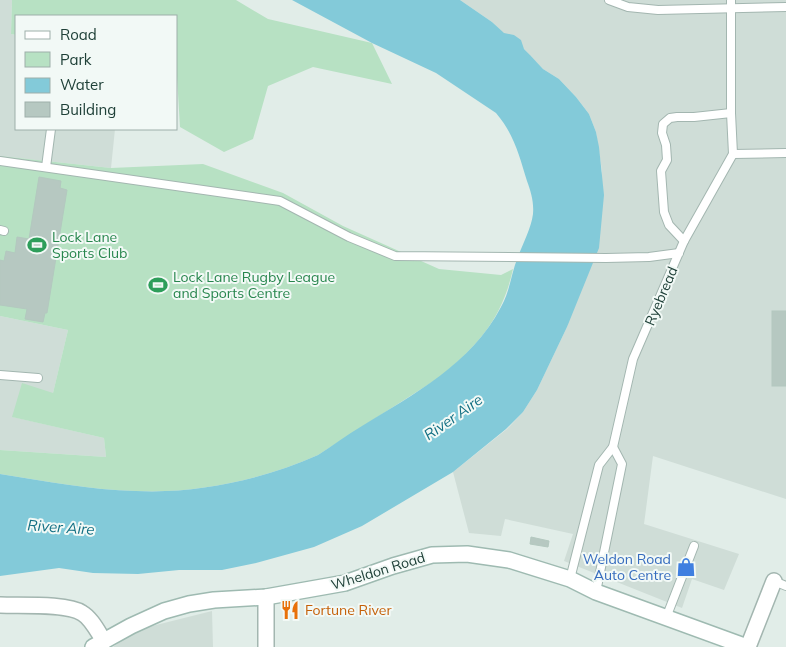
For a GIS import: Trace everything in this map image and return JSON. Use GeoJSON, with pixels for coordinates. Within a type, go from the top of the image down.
{"type":"FeatureCollection","features":[{"type":"Feature","properties":{"kind":"street","name":"Wheldon Road"},"geometry":{"type":"LineString","coordinates":[[98,644],[156,615],[189,604],[214,600],[266,597],[345,583],[432,555],[467,554],[509,560],[570,579],[596,592],[745,647]]}},
{"type":"Feature","properties":{"kind":"street"},"geometry":{"type":"LineString","coordinates":[[745,647],[780,584]]}},
{"type":"Feature","properties":{"kind":"street"},"geometry":{"type":"LineString","coordinates":[[266,597],[266,647]]}},
{"type":"Feature","properties":{"kind":"street"},"geometry":{"type":"LineString","coordinates":[[0,605],[63,607],[74,610],[84,614],[98,644]]}},
{"type":"Feature","properties":{"kind":"lane"},"geometry":{"type":"LineString","coordinates":[[609,0],[628,7],[658,10],[732,4],[786,8]]}},
{"type":"Feature","properties":{"kind":"lane"},"geometry":{"type":"LineString","coordinates":[[732,4],[734,154],[786,153]]}},
{"type":"Feature","properties":{"kind":"lane"},"geometry":{"type":"LineString","coordinates":[[684,241],[669,225],[664,212],[662,171],[667,160],[666,145],[662,133],[663,124],[670,118],[732,112]]}},
{"type":"Feature","properties":{"kind":"lane"},"geometry":{"type":"LineString","coordinates":[[46,167],[51,130]]}},
{"type":"Feature","properties":{"kind":"lane","name":"Ryebread"},"geometry":{"type":"LineString","coordinates":[[570,579],[598,465],[613,447],[633,359],[684,241],[734,154]]}},
{"type":"Feature","properties":{"kind":"lane"},"geometry":{"type":"LineString","coordinates":[[0,161],[280,201],[349,237],[395,256],[606,258],[649,257],[679,253]]}},
{"type":"Feature","properties":{"kind":"lane"},"geometry":{"type":"LineString","coordinates":[[0,375],[38,378]]}},
{"type":"Feature","properties":{"kind":"lane"},"geometry":{"type":"LineString","coordinates":[[596,592],[622,464],[613,447]]}},
{"type":"Feature","properties":{"kind":"lane"},"geometry":{"type":"LineString","coordinates":[[666,618],[694,546]]}},
{"type":"Feature","properties":{"kind":"shaded area"},"geometry":{"type":"Polygon","coordinates":[[[0,0],[12,0],[11,34],[15,35],[15,130],[115,130],[111,168],[0,156],[0,0]]]}},
{"type":"Feature","properties":{"kind":"shaded area"},"geometry":{"type":"Polygon","coordinates":[[[460,0],[786,0],[786,499],[653,456],[644,524],[739,554],[724,590],[692,579],[682,608],[564,561],[573,534],[505,519],[501,536],[469,533],[453,472],[507,429],[523,412],[537,390],[567,327],[602,171],[596,132],[589,114],[576,97],[559,79],[543,69],[514,35],[504,34],[492,22],[460,0]]]}},
{"type":"Feature","properties":{"kind":"shaded area"},"geometry":{"type":"Polygon","coordinates":[[[0,316],[68,330],[53,393],[13,417],[104,438],[106,457],[0,450],[0,316]]]}},
{"type":"Feature","properties":{"kind":"shaded area"},"geometry":{"type":"Polygon","coordinates":[[[212,611],[213,647],[113,647],[136,630],[212,611]]]}},
{"type":"Feature","properties":{"kind":"green space"},"geometry":{"type":"Polygon","coordinates":[[[12,0],[236,0],[268,19],[372,43],[392,84],[313,67],[268,86],[253,139],[224,152],[180,127],[178,15],[15,15],[15,35],[11,34],[12,0]]]}},
{"type":"Feature","properties":{"kind":"green space"},"geometry":{"type":"Polygon","coordinates":[[[0,156],[111,168],[203,164],[283,193],[343,226],[439,269],[501,275],[513,269],[508,287],[495,317],[477,342],[454,365],[440,377],[318,455],[297,464],[229,484],[206,488],[159,491],[102,489],[0,474],[0,450],[106,457],[104,438],[12,417],[22,383],[53,393],[68,330],[0,316],[0,156]]]}},
{"type":"Feature","properties":{"kind":"water","name":"River Aire"},"geometry":{"type":"Polygon","coordinates":[[[292,0],[460,0],[492,22],[504,33],[514,35],[521,40],[524,49],[543,69],[559,79],[589,114],[599,147],[604,195],[599,248],[567,327],[537,390],[523,412],[506,429],[453,472],[362,526],[314,547],[222,570],[179,570],[138,574],[93,573],[59,568],[0,576],[0,474],[102,489],[159,491],[206,488],[275,472],[318,455],[440,376],[474,345],[489,327],[504,301],[531,225],[533,201],[512,137],[502,121],[496,113],[436,73],[372,43],[292,0]]]}},
{"type":"Feature","properties":{"kind":"building","name":"Lock Lane Sports Club"},"geometry":{"type":"Polygon","coordinates":[[[39,177],[61,181],[60,188],[67,190],[47,313],[45,313],[43,322],[25,319],[27,309],[0,305],[0,260],[4,261],[6,251],[15,253],[17,237],[29,239],[39,177]]]}},
{"type":"Feature","properties":{"kind":"building"},"geometry":{"type":"Polygon","coordinates":[[[772,311],[786,311],[786,386],[772,386],[772,311]]]}},
{"type":"Feature","properties":{"kind":"building"},"geometry":{"type":"Polygon","coordinates":[[[531,537],[549,541],[548,547],[530,544],[531,537]]]}},
{"type":"Feature","properties":{"kind":"place","name":"Lock Lane Sports Club"},"geometry":{"type":"Point","coordinates":[37,245]}},
{"type":"Feature","properties":{"kind":"place","name":"Lock Lane Rugby League and Sports Centre"},"geometry":{"type":"Point","coordinates":[158,285]}},
{"type":"Feature","properties":{"kind":"place","name":"Weldon Road Auto Centre"},"geometry":{"type":"Point","coordinates":[686,567]}},
{"type":"Feature","properties":{"kind":"place","name":"Fortune River"},"geometry":{"type":"Point","coordinates":[290,610]}}]}
